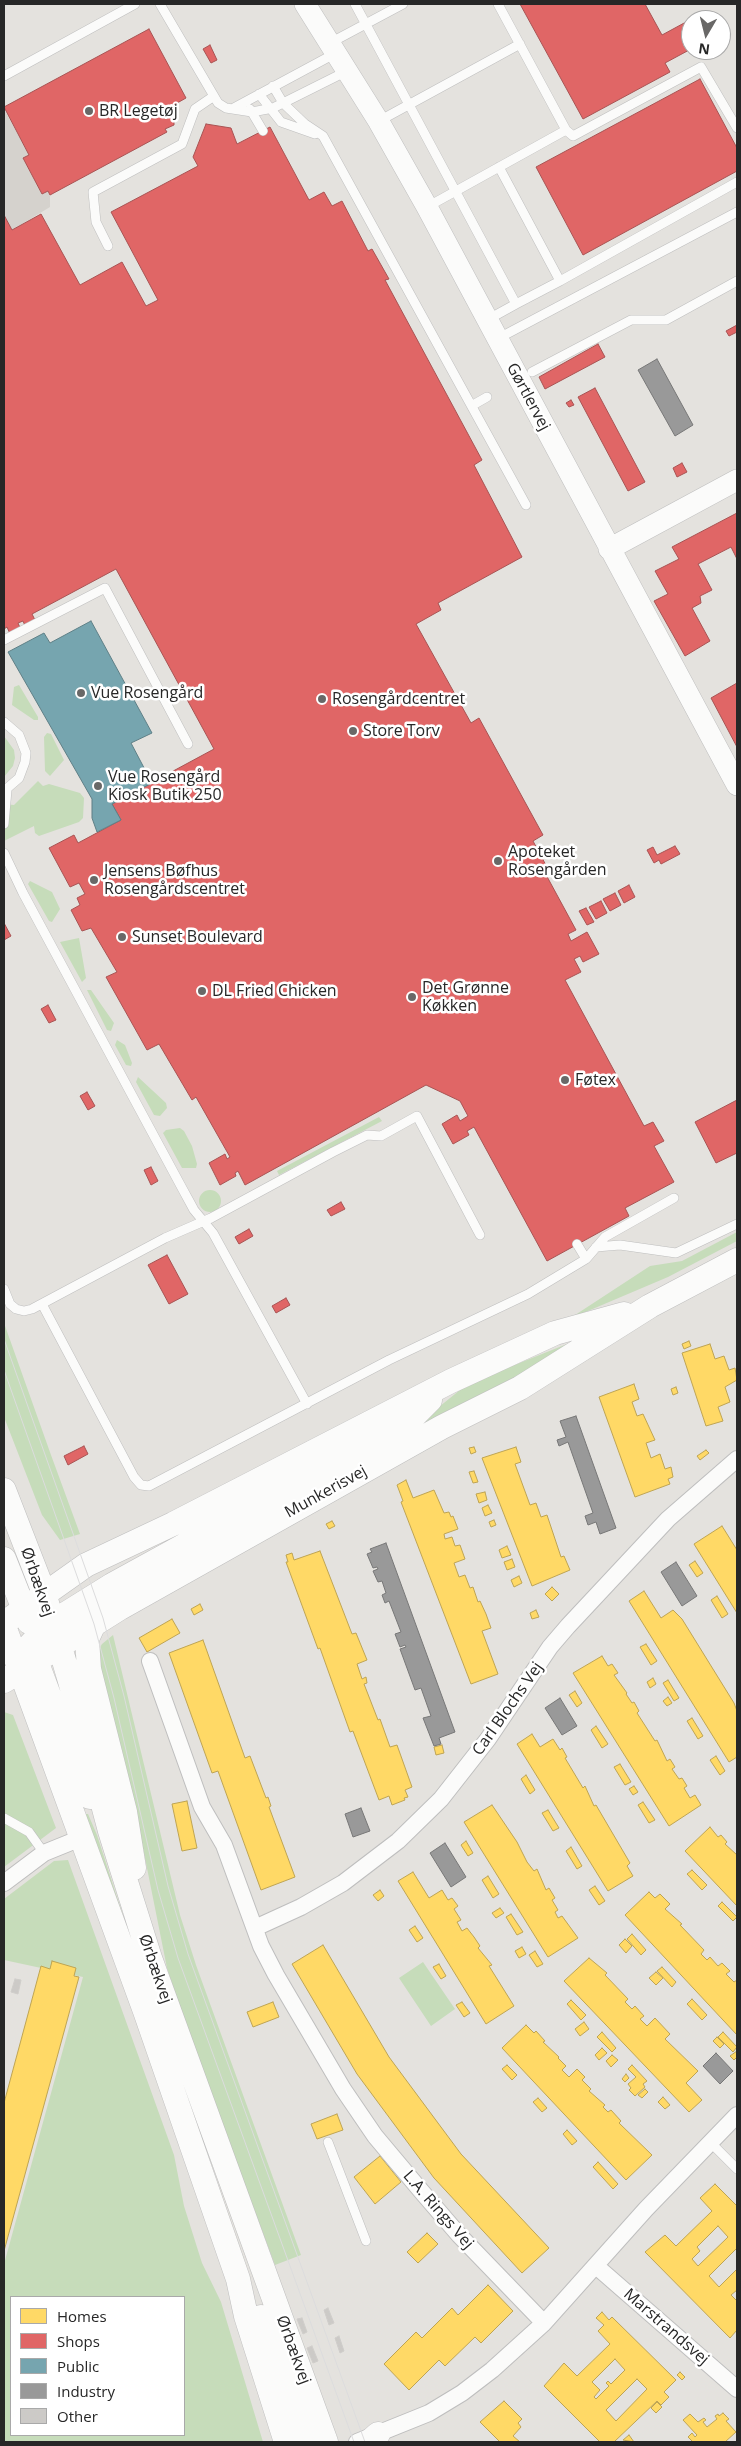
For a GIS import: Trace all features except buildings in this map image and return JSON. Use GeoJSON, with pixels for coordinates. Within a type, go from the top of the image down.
{"type":"FeatureCollection","features":[{"type":"Feature","properties":{"kind":"main road","name":"Munkerisvej"},"geometry":{"type":"LineString","coordinates":[[650,1306],[556,1333],[451,1381],[173,1524],[86,1565],[44,1593],[20,1640],[59,1646],[334,1486],[442,1427],[520,1388],[650,1306],[737,1260]]}},
{"type":"Feature","properties":{"kind":"main road"},"geometry":{"type":"LineString","coordinates":[[20,1640],[112,1585],[407,1423],[451,1381]]}},
{"type":"Feature","properties":{"kind":"main road","name":"Ørbækvej"},"geometry":{"type":"LineString","coordinates":[[4,1490],[44,1593]]}},
{"type":"Feature","properties":{"kind":"main road"},"geometry":{"type":"LineString","coordinates":[[4,1558],[20,1640],[81,1781],[110,1831]]}},
{"type":"Feature","properties":{"kind":"main road"},"geometry":{"type":"LineString","coordinates":[[94,1624],[87,1639],[89,1669],[125,1812],[150,1958]]}},
{"type":"Feature","properties":{"kind":"main road","name":"Ørbækvej"},"geometry":{"type":"LineString","coordinates":[[20,1640],[81,1838],[148,2020],[238,2279],[246,2316],[286,2442]]}},
{"type":"Feature","properties":{"kind":"main road","name":"Ørbækvej"},"geometry":{"type":"LineString","coordinates":[[59,1646],[110,1831],[150,1958],[326,2442]]}},
{"type":"Feature","properties":{"kind":"main road"},"geometry":{"type":"LineString","coordinates":[[238,2279],[260,2314],[308,2442]]}},
{"type":"Feature","properties":{"kind":"street","name":"Gørtlervej"},"geometry":{"type":"LineString","coordinates":[[309,7],[379,122],[427,207],[737,785]]}},
{"type":"Feature","properties":{"kind":"street"},"geometry":{"type":"LineString","coordinates":[[609,548],[737,480]]}},
{"type":"Feature","properties":{"kind":"street","name":"Carl Blochs Vej"},"geometry":{"type":"LineString","coordinates":[[255,1928],[301,1907],[343,1883],[398,1842],[441,1799],[476,1754],[550,1647],[568,1626],[668,1519],[737,1459]]}},
{"type":"Feature","properties":{"kind":"street"},"geometry":{"type":"LineString","coordinates":[[150,1661],[202,1806],[224,1845],[255,1928]]}},
{"type":"Feature","properties":{"kind":"street"},"geometry":{"type":"LineString","coordinates":[[4,1884],[44,1854],[81,1838]]}},
{"type":"Feature","properties":{"kind":"street","name":"L.A. Rings Vej"},"geometry":{"type":"LineString","coordinates":[[255,1928],[276,1975],[343,2089],[375,2136],[459,2236],[544,2323]]}},
{"type":"Feature","properties":{"kind":"street"},"geometry":{"type":"LineString","coordinates":[[368,2440],[430,2413],[462,2393],[492,2370],[544,2323],[646,2209],[737,2115]]}},
{"type":"Feature","properties":{"kind":"street","name":"Marstrandsvej"},"geometry":{"type":"LineString","coordinates":[[596,2266],[737,2389]]}},
{"type":"Feature","properties":{"kind":"lane"},"geometry":{"type":"LineString","coordinates":[[4,76],[135,4]]}},
{"type":"Feature","properties":{"kind":"lane"},"geometry":{"type":"LineString","coordinates":[[160,4],[214,96],[222,106],[252,112],[268,109],[348,71]]}},
{"type":"Feature","properties":{"kind":"lane"},"geometry":{"type":"LineString","coordinates":[[355,4],[516,304]]}},
{"type":"Feature","properties":{"kind":"lane"},"geometry":{"type":"LineString","coordinates":[[232,109],[247,102],[333,48],[366,24],[403,4]]}},
{"type":"Feature","properties":{"kind":"lane"},"geometry":{"type":"LineString","coordinates":[[498,4],[566,130],[573,136],[701,67],[737,128]]}},
{"type":"Feature","properties":{"kind":"lane"},"geometry":{"type":"LineString","coordinates":[[379,122],[410,107],[520,44]]}},
{"type":"Feature","properties":{"kind":"lane"},"geometry":{"type":"LineString","coordinates":[[273,86],[283,103],[305,124],[323,136],[473,405],[526,505]]}},
{"type":"Feature","properties":{"kind":"lane"},"geometry":{"type":"LineString","coordinates":[[259,94],[268,109],[281,122],[323,136]]}},
{"type":"Feature","properties":{"kind":"lane"},"geometry":{"type":"LineString","coordinates":[[108,246],[96,222],[93,192],[182,144],[195,109],[214,96]]}},
{"type":"Feature","properties":{"kind":"lane"},"geometry":{"type":"LineString","coordinates":[[247,102],[263,131]]}},
{"type":"Feature","properties":{"kind":"lane"},"geometry":{"type":"LineString","coordinates":[[427,207],[566,130]]}},
{"type":"Feature","properties":{"kind":"lane"},"geometry":{"type":"LineString","coordinates":[[499,167],[560,281]]}},
{"type":"Feature","properties":{"kind":"lane"},"geometry":{"type":"LineString","coordinates":[[492,330],[516,304],[737,182]]}},
{"type":"Feature","properties":{"kind":"lane"},"geometry":{"type":"LineString","coordinates":[[492,330],[737,212]]}},
{"type":"Feature","properties":{"kind":"lane"},"geometry":{"type":"LineString","coordinates":[[532,372],[631,320],[666,320],[737,282]]}},
{"type":"Feature","properties":{"kind":"lane"},"geometry":{"type":"LineString","coordinates":[[473,405],[487,398]]}},
{"type":"Feature","properties":{"kind":"lane"},"geometry":{"type":"LineString","coordinates":[[4,640],[105,588],[188,744]]}},
{"type":"Feature","properties":{"kind":"lane"},"geometry":{"type":"LineString","coordinates":[[4,721],[19,735],[26,753],[23,771],[19,778],[5,790],[4,824]]}},
{"type":"Feature","properties":{"kind":"lane"},"geometry":{"type":"LineString","coordinates":[[4,853],[23,893],[178,1180],[203,1222],[213,1233],[307,1404]]}},
{"type":"Feature","properties":{"kind":"lane"},"geometry":{"type":"LineString","coordinates":[[4,1289],[10,1304],[16,1309],[24,1311],[42,1304],[164,1238],[203,1222],[356,1141],[367,1136],[381,1136],[417,1116],[480,1235]]}},
{"type":"Feature","properties":{"kind":"lane"},"geometry":{"type":"LineString","coordinates":[[42,1304],[134,1477],[141,1485],[149,1486],[397,1356],[508,1305],[586,1259],[605,1237],[674,1198]]}},
{"type":"Feature","properties":{"kind":"lane"},"geometry":{"type":"LineString","coordinates":[[596,1247],[620,1245],[676,1253],[737,1224]]}},
{"type":"Feature","properties":{"kind":"lane"},"geometry":{"type":"LineString","coordinates":[[577,1244],[586,1259]]}},
{"type":"Feature","properties":{"kind":"lane"},"geometry":{"type":"LineString","coordinates":[[4,1818],[29,1832],[44,1854]]}},
{"type":"Feature","properties":{"kind":"lane"},"geometry":{"type":"LineString","coordinates":[[328,2142],[366,2241]]}},
{"type":"Feature","properties":{"kind":"lane"},"geometry":{"type":"LineString","coordinates":[[712,2142],[737,2169]]}},
{"type":"Feature","properties":{"kind":"green space"},"geometry":{"type":"Polygon","coordinates":[[[19,685],[38,720],[34,720],[12,705],[14,687],[19,685]]]}},
{"type":"Feature","properties":{"kind":"green space"},"geometry":{"type":"Polygon","coordinates":[[[47,733],[51,734],[64,760],[50,776],[45,771],[44,737],[47,733]]]}},
{"type":"Feature","properties":{"kind":"green space"},"geometry":{"type":"Polygon","coordinates":[[[4,736],[14,750],[15,758],[13,766],[4,777],[4,736]]]}},
{"type":"Feature","properties":{"kind":"green space"},"geometry":{"type":"Polygon","coordinates":[[[38,781],[43,786],[49,784],[80,793],[84,798],[83,818],[79,822],[39,836],[35,833],[34,826],[4,841],[4,804],[14,805],[38,781]]]}},
{"type":"Feature","properties":{"kind":"green space"},"geometry":{"type":"Polygon","coordinates":[[[30,881],[52,892],[60,909],[52,922],[49,921],[28,884],[30,881]]]}},
{"type":"Feature","properties":{"kind":"green space"},"geometry":{"type":"Polygon","coordinates":[[[79,938],[86,978],[82,982],[60,942],[79,938]]]}},
{"type":"Feature","properties":{"kind":"green space"},"geometry":{"type":"Polygon","coordinates":[[[87,990],[91,990],[114,1023],[111,1031],[107,1030],[87,990]]]}},
{"type":"Feature","properties":{"kind":"green space"},"geometry":{"type":"Polygon","coordinates":[[[117,1040],[125,1045],[132,1063],[131,1066],[126,1065],[115,1045],[117,1040]]]}},
{"type":"Feature","properties":{"kind":"green space"},"geometry":{"type":"Polygon","coordinates":[[[138,1077],[166,1103],[167,1108],[160,1116],[154,1115],[136,1082],[138,1077]]]}},
{"type":"Feature","properties":{"kind":"green space"},"geometry":{"type":"Polygon","coordinates":[[[379,1117],[382,1121],[279,1175],[277,1171],[379,1117]]]}},
{"type":"Feature","properties":{"kind":"green space"},"geometry":{"type":"Polygon","coordinates":[[[180,1128],[184,1131],[192,1146],[197,1164],[196,1168],[182,1168],[163,1133],[166,1130],[180,1128]]]}},
{"type":"Feature","properties":{"kind":"green space"},"geometry":{"type":"Polygon","coordinates":[[[210,1190],[218,1193],[221,1201],[218,1209],[210,1212],[202,1209],[199,1201],[202,1193],[210,1190]]]}},
{"type":"Feature","properties":{"kind":"green space"},"geometry":{"type":"Polygon","coordinates":[[[737,1232],[737,1241],[668,1277],[569,1319],[650,1266],[682,1261],[737,1232]]]}},
{"type":"Feature","properties":{"kind":"green space"},"geometry":{"type":"Polygon","coordinates":[[[4,1323],[80,1534],[60,1540],[42,1515],[4,1417],[4,1323]]]}},
{"type":"Feature","properties":{"kind":"green space"},"geometry":{"type":"Polygon","coordinates":[[[587,1336],[591,1337],[398,1440],[460,1390],[507,1368],[587,1336]]]}},
{"type":"Feature","properties":{"kind":"green space"},"geometry":{"type":"Polygon","coordinates":[[[113,1635],[180,1915],[196,1965],[301,2255],[275,2265],[193,2046],[167,1968],[140,1833],[98,1667],[98,1651],[102,1644],[113,1635]]]}},
{"type":"Feature","properties":{"kind":"green space"},"geometry":{"type":"Polygon","coordinates":[[[4,1712],[13,1715],[56,1828],[4,1867],[4,1712]]]}},
{"type":"Feature","properties":{"kind":"green space"},"geometry":{"type":"Polygon","coordinates":[[[85,1814],[88,1814],[97,1835],[144,1981],[85,1814]]]}},
{"type":"Feature","properties":{"kind":"green space"},"geometry":{"type":"Polygon","coordinates":[[[68,1860],[174,2155],[184,2206],[202,2263],[221,2302],[263,2442],[4,2442],[4,2264],[83,1977],[4,1960],[4,1899],[54,1861],[68,1860]]]}},
{"type":"Feature","properties":{"kind":"green space"},"geometry":{"type":"Polygon","coordinates":[[[423,1962],[455,2009],[431,2026],[399,1978],[423,1962]]]}},
{"type":"Feature","properties":{"kind":"shaded area"},"geometry":{"type":"Polygon","coordinates":[[[4,109],[29,155],[23,159],[42,194],[48,191],[50,195],[50,207],[12,230],[4,215],[4,109]]]}},
{"type":"Feature","properties":{"kind":"tram line"},"geometry":{"type":"LineString","coordinates":[[4,1339],[103,1618],[124,1696],[168,1886],[188,1954],[365,2442]]}},
{"type":"Feature","properties":{"kind":"tram line"},"geometry":{"type":"LineString","coordinates":[[4,1370],[94,1624],[114,1698],[158,1890],[178,1958],[354,2442]]}},
{"type":"Feature","properties":{"kind":"place","name":"BR Legetøj"},"geometry":{"type":"Point","coordinates":[89,111]}},
{"type":"Feature","properties":{"kind":"place","name":"Vue Rosengård"},"geometry":{"type":"Point","coordinates":[81,693]}},
{"type":"Feature","properties":{"kind":"place","name":"Rosengårdcentret"},"geometry":{"type":"Point","coordinates":[322,699]}},
{"type":"Feature","properties":{"kind":"place","name":"Store Torv"},"geometry":{"type":"Point","coordinates":[353,731]}},
{"type":"Feature","properties":{"kind":"place","name":"Vue Rosengård Kiosk Butik 250"},"geometry":{"type":"Point","coordinates":[98,786]}},
{"type":"Feature","properties":{"kind":"place","name":"Apoteket Rosengården"},"geometry":{"type":"Point","coordinates":[498,861]}},
{"type":"Feature","properties":{"kind":"place","name":"Jensens Bøfhus Rosengårdscentret"},"geometry":{"type":"Point","coordinates":[94,880]}},
{"type":"Feature","properties":{"kind":"place","name":"Sunset Boulevard"},"geometry":{"type":"Point","coordinates":[122,937]}},
{"type":"Feature","properties":{"kind":"place","name":"DL Fried Chicken"},"geometry":{"type":"Point","coordinates":[202,991]}},
{"type":"Feature","properties":{"kind":"place","name":"Det Grønne Køkken"},"geometry":{"type":"Point","coordinates":[412,997]}},
{"type":"Feature","properties":{"kind":"place","name":"Føtex"},"geometry":{"type":"Point","coordinates":[565,1080]}}]}
